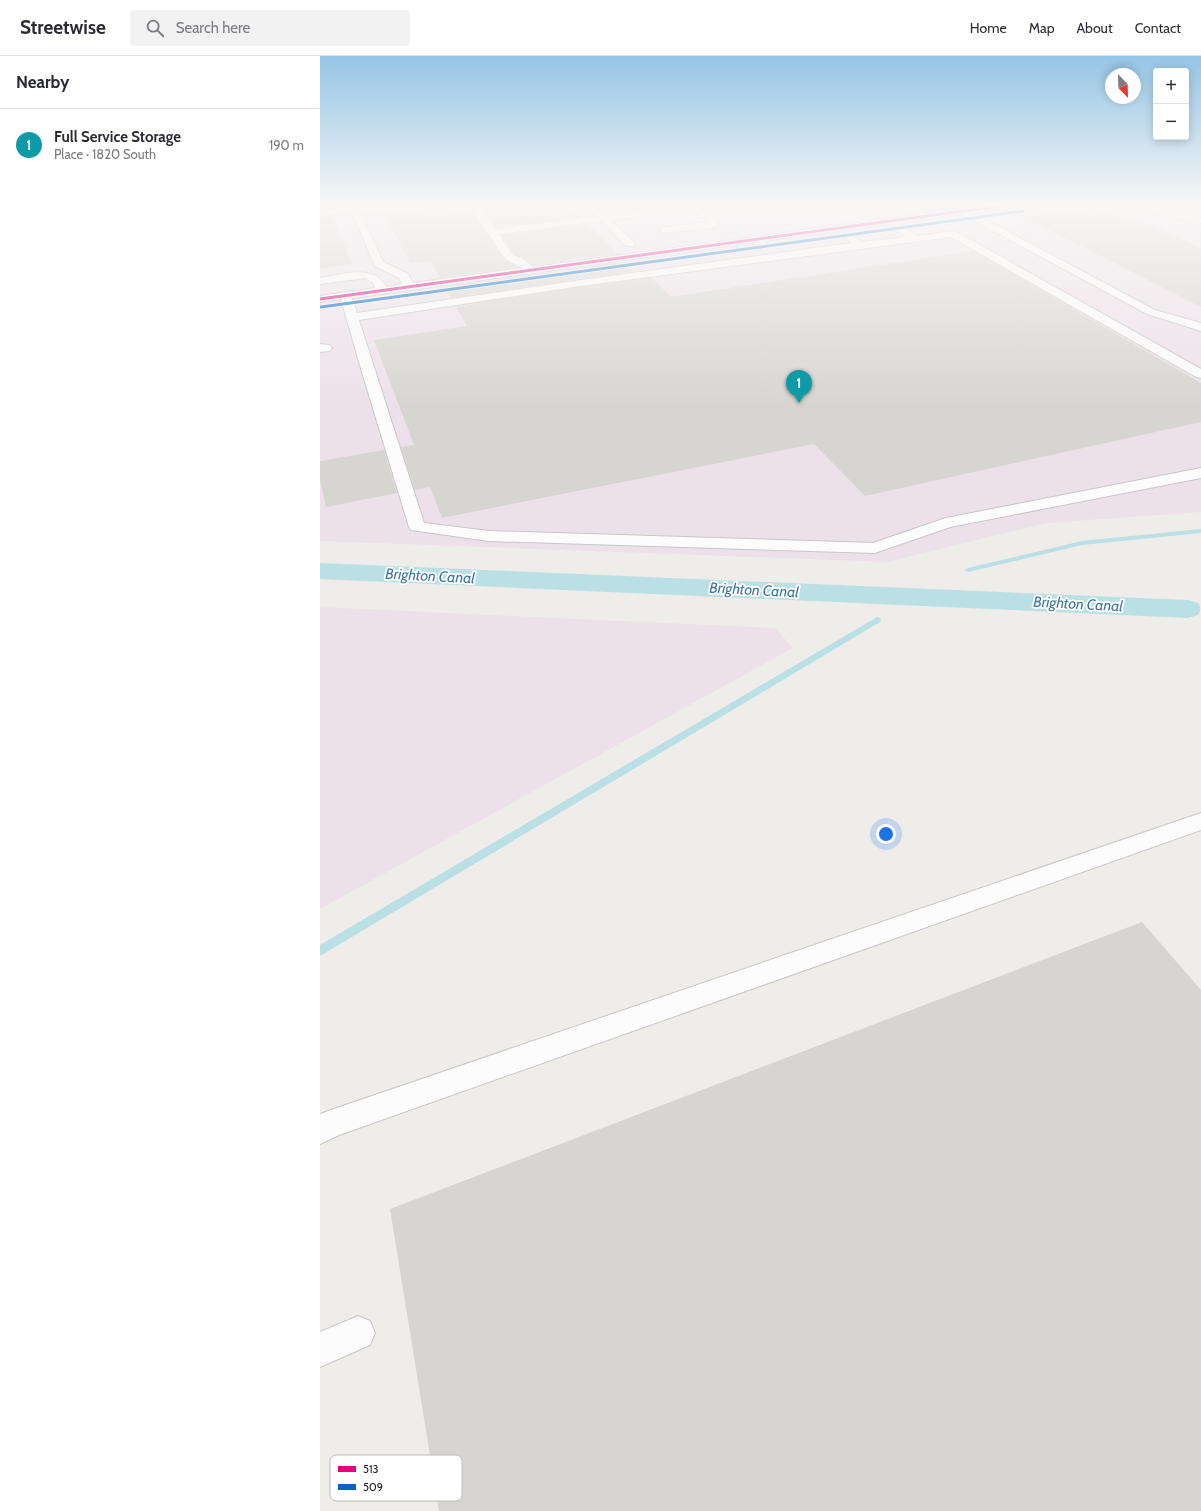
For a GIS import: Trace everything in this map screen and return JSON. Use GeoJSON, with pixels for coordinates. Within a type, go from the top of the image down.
{"type":"FeatureCollection","features":[{"type":"Feature","properties":{"kind":"street"},"geometry":{"type":"LineString","coordinates":[[393,271],[404,276],[410,287]]}},
{"type":"Feature","properties":{"kind":"street"},"geometry":{"type":"LineString","coordinates":[[320,299],[525,271]]}},
{"type":"Feature","properties":{"kind":"street"},"geometry":{"type":"LineString","coordinates":[[649,271],[652,274]]}},
{"type":"Feature","properties":{"kind":"street"},"geometry":{"type":"LineString","coordinates":[[352,317],[675,271]]}},
{"type":"Feature","properties":{"kind":"street"},"geometry":{"type":"LineString","coordinates":[[1018,271],[1201,374]]}},
{"type":"Feature","properties":{"kind":"street"},"geometry":{"type":"LineString","coordinates":[[1074,271],[1151,312],[1201,327]]}},
{"type":"Feature","properties":{"kind":"street"},"geometry":{"type":"LineString","coordinates":[[320,281],[366,275],[374,277],[379,281],[382,291]]}},
{"type":"Feature","properties":{"kind":"street"},"geometry":{"type":"LineString","coordinates":[[346,296],[417,527],[489,536],[876,548],[946,523],[1201,473]]}},
{"type":"Feature","properties":{"kind":"street"},"geometry":{"type":"LineString","coordinates":[[320,1130],[332,1124],[1201,821]]}},
{"type":"Feature","properties":{"kind":"street"},"geometry":{"type":"LineString","coordinates":[[320,1350],[358,1333]]}},
{"type":"Feature","properties":{"kind":"shaded area"},"geometry":{"type":"Polygon","coordinates":[[[320,271],[1201,271],[1201,512],[1047,523],[887,562],[320,541],[320,271]]]}},
{"type":"Feature","properties":{"kind":"shaded area"},"geometry":{"type":"Polygon","coordinates":[[[320,607],[775,628],[793,648],[320,909],[320,607]]]}},
{"type":"Feature","properties":{"kind":"building"},"geometry":{"type":"Polygon","coordinates":[[[436,271],[490,271],[440,278],[436,271]]]}},
{"type":"Feature","properties":{"kind":"building"},"geometry":{"type":"Polygon","coordinates":[[[560,271],[633,271],[451,298],[445,287],[560,271]]]}},
{"type":"Feature","properties":{"kind":"building"},"geometry":{"type":"Polygon","coordinates":[[[842,271],[1007,271],[1201,383],[1201,422],[865,496],[814,444],[442,518],[430,487],[415,490],[401,447],[414,445],[374,340],[467,326],[456,307],[581,287],[652,278],[671,297],[842,271]]]}},
{"type":"Feature","properties":{"kind":"building"},"geometry":{"type":"Polygon","coordinates":[[[1130,271],[1201,271],[1201,307],[1130,271]]]}},
{"type":"Feature","properties":{"kind":"building"},"geometry":{"type":"Polygon","coordinates":[[[384,450],[397,493],[326,507],[320,480],[320,461],[384,450]]]}},
{"type":"Feature","properties":{"kind":"building"},"geometry":{"type":"Polygon","coordinates":[[[1142,922],[1201,990],[1201,1511],[439,1511],[437,1501],[462,1501],[462,1455],[430,1455],[390,1209],[1142,922]]]}},
{"type":"Feature","properties":{"kind":"waterway"},"geometry":{"type":"LineString","coordinates":[[968,570],[1082,543],[1201,531]]}},
{"type":"Feature","properties":{"kind":"waterway","name":"Brighton Canal"},"geometry":{"type":"LineString","coordinates":[[320,571],[1188,609]]}},
{"type":"Feature","properties":{"kind":"waterway"},"geometry":{"type":"LineString","coordinates":[[320,951],[877,620]]}},
{"type":"Feature","properties":{"kind":"transit line","name":"513"},"geometry":{"type":"LineString","coordinates":[[320,299],[525,271]]}},
{"type":"Feature","properties":{"kind":"transit line","name":"509"},"geometry":{"type":"LineString","coordinates":[[321,307],[585,271]]}},
{"type":"Feature","properties":{"kind":"place","name":"Full Service Storage"},"geometry":{"type":"Point","coordinates":[799,403]}}]}
